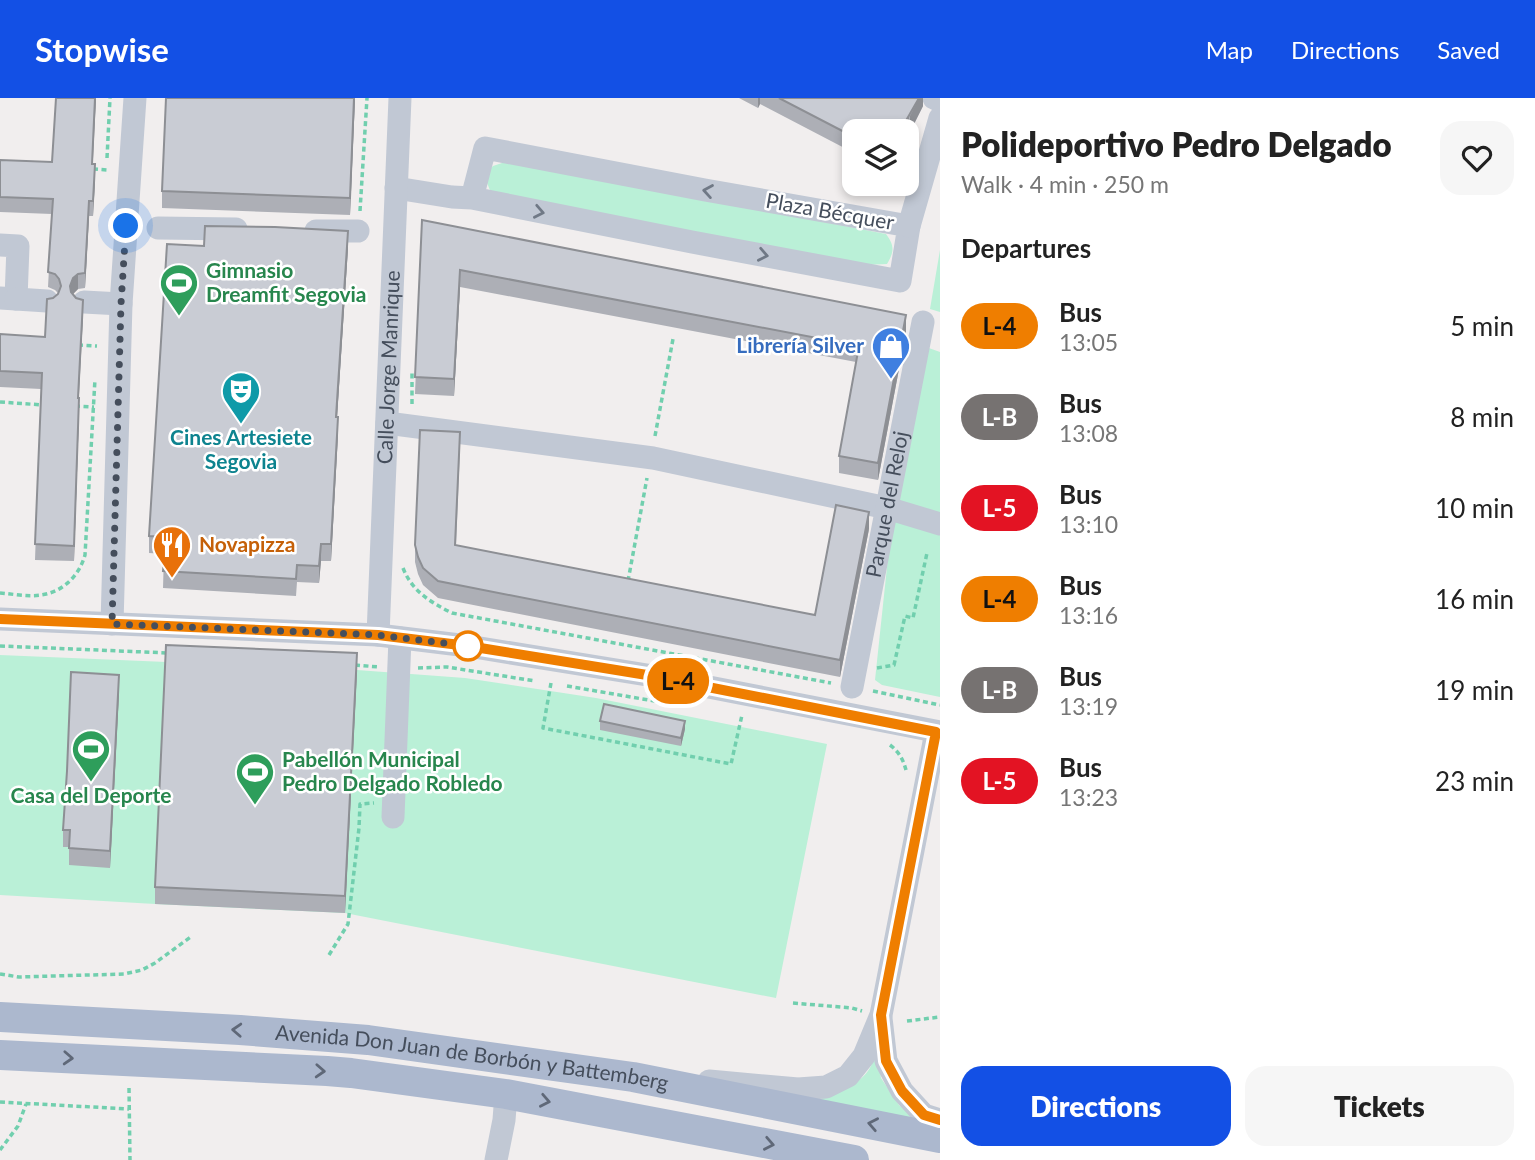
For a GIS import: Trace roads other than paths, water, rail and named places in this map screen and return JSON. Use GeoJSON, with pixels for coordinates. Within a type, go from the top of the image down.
{"type":"FeatureCollection","features":[{"type":"Feature","properties":{"kind":"main road","name":"Avenida Don Juan de Borbón y Battemberg"},"geometry":{"type":"LineString","coordinates":[[0,1017],[368,1040],[633,1077],[940,1138]]}},
{"type":"Feature","properties":{"kind":"main road","name":"Avenida Don Juan de Borbón y Battemberg"},"geometry":{"type":"LineString","coordinates":[[0,1055],[327,1071],[506,1094],[854,1160]]}},
{"type":"Feature","properties":{"kind":"street"},"geometry":{"type":"LineString","coordinates":[[112,624],[121,304],[135,98]]}},
{"type":"Feature","properties":{"kind":"street","name":"Calle Jorge Manrique"},"geometry":{"type":"LineString","coordinates":[[393,810],[399,668],[389,637],[387,423],[400,98]]}},
{"type":"Feature","properties":{"kind":"street"},"geometry":{"type":"LineString","coordinates":[[933,98],[940,101]]}},
{"type":"Feature","properties":{"kind":"street"},"geometry":{"type":"LineString","coordinates":[[909,226],[940,118]]}},
{"type":"Feature","properties":{"kind":"street","name":"Plaza Bécquer"},"geometry":{"type":"LineString","coordinates":[[396,188],[472,198],[900,281],[909,226],[485,148],[472,198]]}},
{"type":"Feature","properties":{"kind":"street"},"geometry":{"type":"LineString","coordinates":[[159,228],[252,230]]}},
{"type":"Feature","properties":{"kind":"street"},"geometry":{"type":"LineString","coordinates":[[292,230],[358,231]]}},
{"type":"Feature","properties":{"kind":"street"},"geometry":{"type":"LineString","coordinates":[[0,245],[18,246],[8,298],[47,302]]}},
{"type":"Feature","properties":{"kind":"street"},"geometry":{"type":"LineString","coordinates":[[84,302],[121,304]]}},
{"type":"Feature","properties":{"kind":"street","name":"Parque del Reloj"},"geometry":{"type":"LineString","coordinates":[[853,680],[923,322]]}},
{"type":"Feature","properties":{"kind":"street"},"geometry":{"type":"LineString","coordinates":[[387,423],[653,458],[887,508],[940,524]]}},
{"type":"Feature","properties":{"kind":"street"},"geometry":{"type":"LineString","coordinates":[[0,619],[389,637],[468,646],[647,675],[938,732],[864,1056],[848,1076],[826,1087],[798,1089],[735,1082],[633,1077]]}},
{"type":"Feature","properties":{"kind":"street"},"geometry":{"type":"LineString","coordinates":[[873,1013],[886,1061],[902,1091],[924,1115],[940,1120]]}},
{"type":"Feature","properties":{"kind":"street"},"geometry":{"type":"LineString","coordinates":[[496,1160],[506,1094]]}},
{"type":"Feature","properties":{"kind":"place","name":"Gimnasio Dreamfit Segovia"},"geometry":{"type":"Point","coordinates":[179,317]}},
{"type":"Feature","properties":{"kind":"place","name":"Librería Silver"},"geometry":{"type":"Point","coordinates":[891,380]}},
{"type":"Feature","properties":{"kind":"place","name":"Cines Artesiete Segovia"},"geometry":{"type":"Point","coordinates":[241,425]}},
{"type":"Feature","properties":{"kind":"place","name":"Novapizza"},"geometry":{"type":"Point","coordinates":[172,579]}},
{"type":"Feature","properties":{"kind":"place","name":"Casa del Deporte"},"geometry":{"type":"Point","coordinates":[91,783]}},
{"type":"Feature","properties":{"kind":"place","name":"Pabellón Municipal Pedro Delgado Robledo"},"geometry":{"type":"Point","coordinates":[255,806]}}]}
